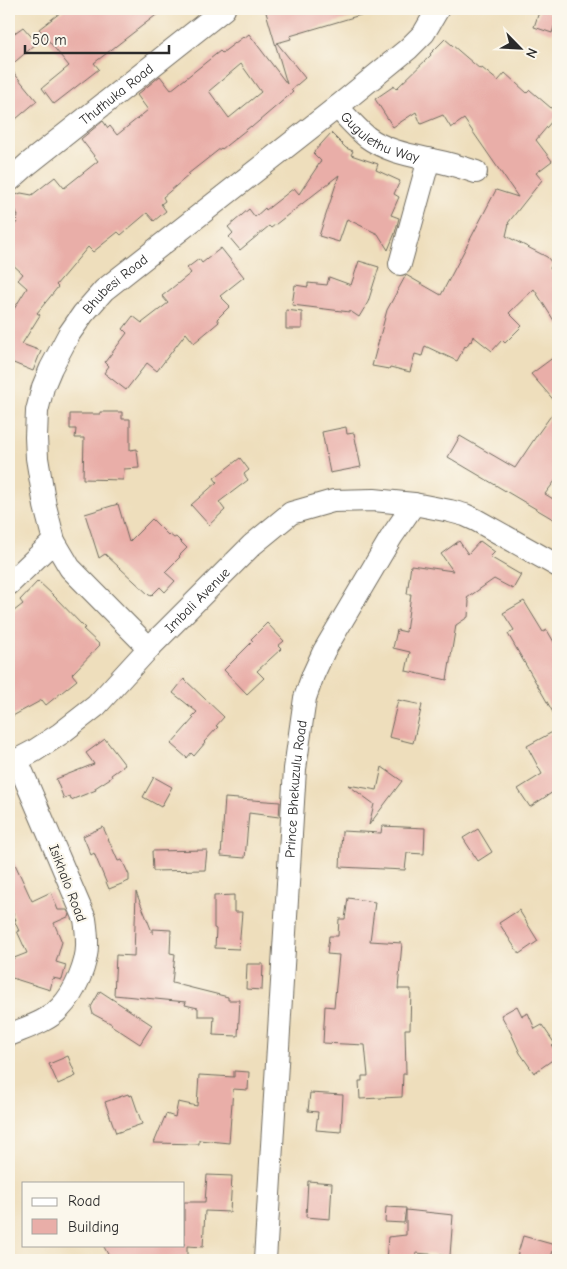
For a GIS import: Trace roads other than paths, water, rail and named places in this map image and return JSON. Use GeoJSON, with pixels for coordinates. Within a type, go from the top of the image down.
{"type":"FeatureCollection","features":[{"type":"Feature","properties":{"kind":"street","name":"Thuthuka Road"},"geometry":{"type":"LineString","coordinates":[[9,181],[224,9]]}},
{"type":"Feature","properties":{"kind":"street","name":"Bhubesi Road"},"geometry":{"type":"LineString","coordinates":[[149,648],[70,568],[54,541],[40,482],[36,428],[44,387],[51,368],[69,334],[104,290],[408,49],[424,33],[438,9]]}},
{"type":"Feature","properties":{"kind":"street","name":"Gugulethu Way"},"geometry":{"type":"LineString","coordinates":[[337,107],[368,138],[381,145],[398,152],[476,172]]}},
{"type":"Feature","properties":{"kind":"street","name":"Gugulethu Way"},"geometry":{"type":"LineString","coordinates":[[400,264],[429,159]]}},
{"type":"Feature","properties":{"kind":"street","name":"Imbali Avenue"},"geometry":{"type":"LineString","coordinates":[[13,762],[60,734],[96,706],[149,648],[252,545],[291,513],[333,502],[374,500],[414,504]]}},
{"type":"Feature","properties":{"kind":"street"},"geometry":{"type":"LineString","coordinates":[[414,504],[464,515],[558,566]]}},
{"type":"Feature","properties":{"kind":"street","name":"Prince Bhekuzulu Road"},"geometry":{"type":"LineString","coordinates":[[264,1260],[295,770],[305,698],[324,651],[392,536],[414,504]]}},
{"type":"Feature","properties":{"kind":"street"},"geometry":{"type":"LineString","coordinates":[[9,584],[54,541]]}},
{"type":"Feature","properties":{"kind":"street","name":"Isikhalo Road"},"geometry":{"type":"LineString","coordinates":[[9,1035],[46,1019],[60,1009],[74,989],[83,968],[88,943],[85,918],[13,762]]}}]}
